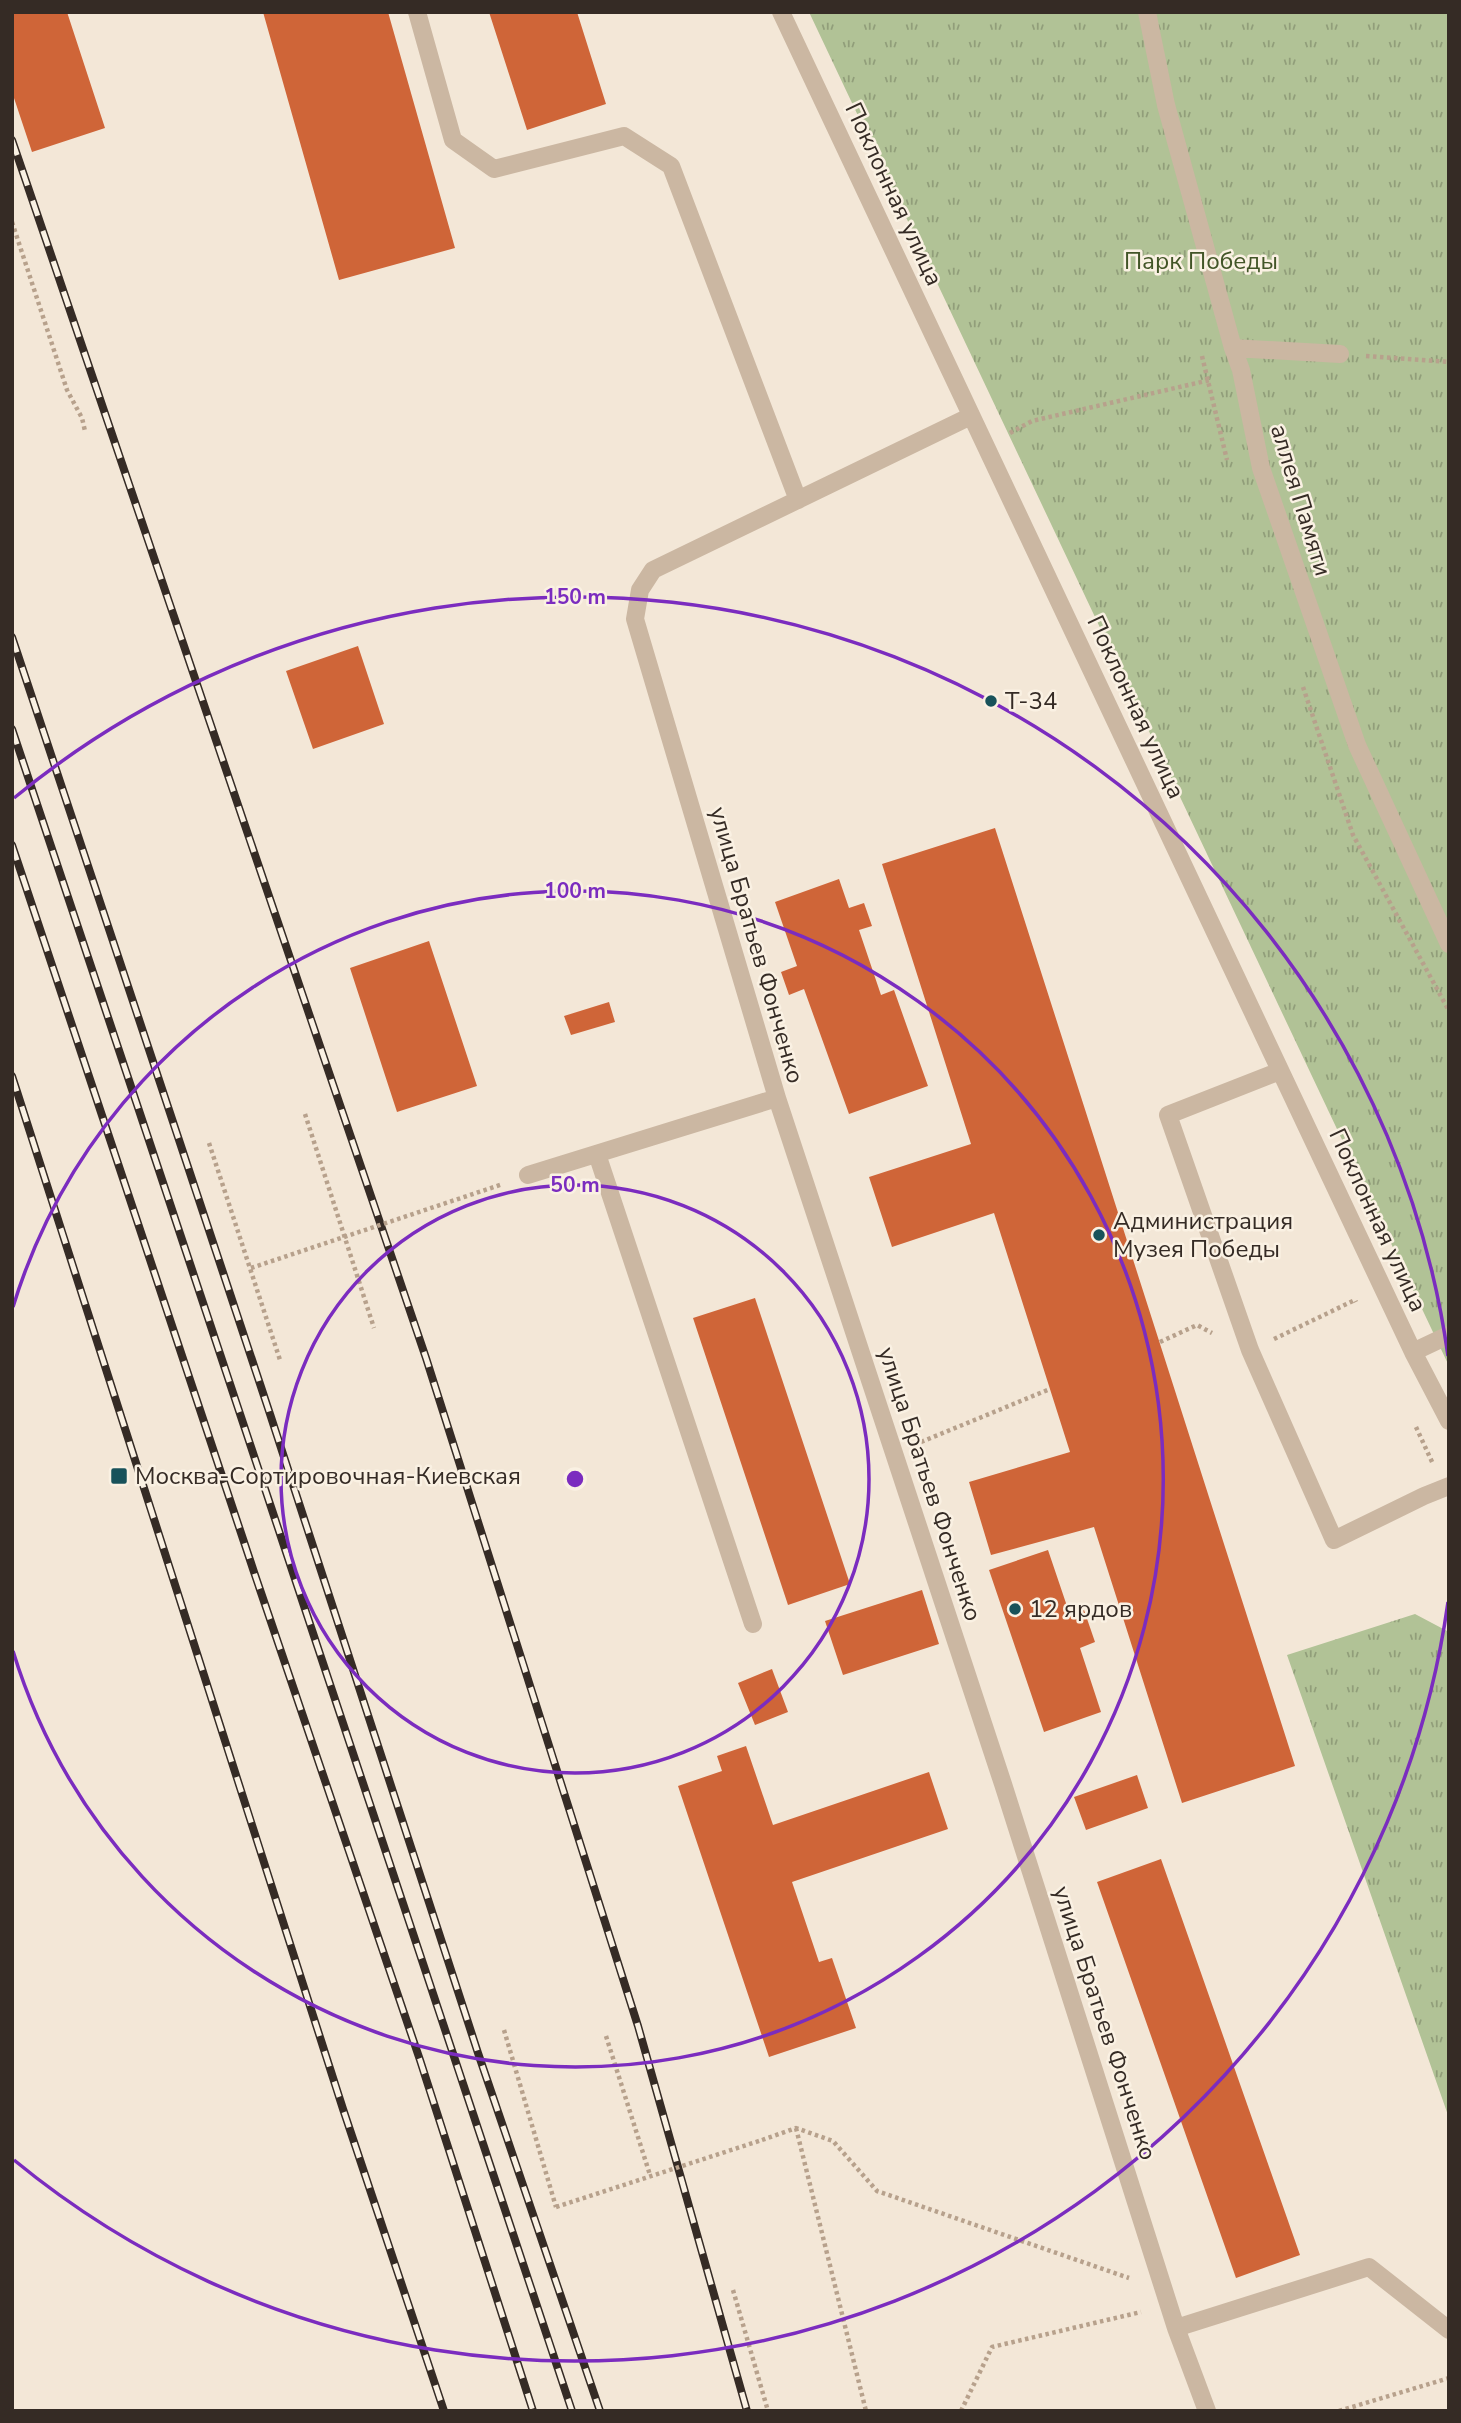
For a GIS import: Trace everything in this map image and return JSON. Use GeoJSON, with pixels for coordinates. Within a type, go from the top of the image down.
{"type":"FeatureCollection","features":[{"type":"Feature","properties":{"kind":"street"},"geometry":{"type":"LineString","coordinates":[[417,12],[453,140],[494,169],[624,136],[671,166],[798,500],[971,416]]}},
{"type":"Feature","properties":{"kind":"street","name":"Поклонная улица"},"geometry":{"type":"LineString","coordinates":[[781,12],[1413,1352],[1449,1421]]}},
{"type":"Feature","properties":{"kind":"street","name":"аллея Памяти"},"geometry":{"type":"LineString","coordinates":[[1147,12],[1166,105],[1241,370],[1261,468],[1357,745],[1449,944]]}},
{"type":"Feature","properties":{"kind":"street"},"geometry":{"type":"LineString","coordinates":[[1233,348],[1340,354]]}},
{"type":"Feature","properties":{"kind":"street","name":"улица Братьев Фонченко"},"geometry":{"type":"LineString","coordinates":[[798,500],[653,570],[640,590],[635,619],[777,1098],[1003,1784],[1176,2328],[1207,2411]]}},
{"type":"Feature","properties":{"kind":"street"},"geometry":{"type":"LineString","coordinates":[[1280,1071],[1168,1115],[1250,1350],[1334,1540],[1449,1486]]}},
{"type":"Feature","properties":{"kind":"street"},"geometry":{"type":"LineString","coordinates":[[528,1175],[777,1098]]}},
{"type":"Feature","properties":{"kind":"street"},"geometry":{"type":"LineString","coordinates":[[597,1154],[754,1624]]}},
{"type":"Feature","properties":{"kind":"street"},"geometry":{"type":"LineString","coordinates":[[1413,1352],[1449,1335]]}},
{"type":"Feature","properties":{"kind":"street"},"geometry":{"type":"LineString","coordinates":[[1176,2328],[1369,2267],[1449,2330]]}},
{"type":"Feature","properties":{"kind":"path"},"geometry":{"type":"LineString","coordinates":[[12,222],[67,390],[82,418],[85,430]]}},
{"type":"Feature","properties":{"kind":"path"},"geometry":{"type":"LineString","coordinates":[[1340,354],[1449,362]]}},
{"type":"Feature","properties":{"kind":"path"},"geometry":{"type":"LineString","coordinates":[[986,446],[1032,421],[1241,370]]}},
{"type":"Feature","properties":{"kind":"path"},"geometry":{"type":"LineString","coordinates":[[305,1114],[374,1328]]}},
{"type":"Feature","properties":{"kind":"path"},"geometry":{"type":"LineString","coordinates":[[209,1143],[280,1360]]}},
{"type":"Feature","properties":{"kind":"path"},"geometry":{"type":"LineString","coordinates":[[251,1268],[503,1184]]}},
{"type":"Feature","properties":{"kind":"path"},"geometry":{"type":"LineString","coordinates":[[1160,1342],[1197,1325]]}},
{"type":"Feature","properties":{"kind":"path"},"geometry":{"type":"LineString","coordinates":[[894,1453],[1050,1389]]}},
{"type":"Feature","properties":{"kind":"path"},"geometry":{"type":"LineString","coordinates":[[504,2031],[556,2207],[796,2128],[833,2141],[877,2191],[1167,2298]]}},
{"type":"Feature","properties":{"kind":"path"},"geometry":{"type":"LineString","coordinates":[[606,2036],[650,2175]]}},
{"type":"Feature","properties":{"kind":"path"},"geometry":{"type":"LineString","coordinates":[[796,2128],[866,2411]]}},
{"type":"Feature","properties":{"kind":"path"},"geometry":{"type":"LineString","coordinates":[[733,2290],[768,2411]]}},
{"type":"Feature","properties":{"kind":"path"},"geometry":{"type":"LineString","coordinates":[[961,2411],[992,2347],[1167,2298]]}},
{"type":"Feature","properties":{"kind":"path"},"geometry":{"type":"LineString","coordinates":[[1339,2411],[1449,2378]]}},
{"type":"Feature","properties":{"kind":"green space","name":"Парк Победы"},"geometry":{"type":"Polygon","coordinates":[[[809,12],[1449,12],[1449,1366],[809,12]]]}},
{"type":"Feature","properties":{"kind":"green space"},"geometry":{"type":"Polygon","coordinates":[[[1415,1614],[1449,1632],[1449,2118],[1287,1655],[1415,1614]]]}},
{"type":"Feature","properties":{"kind":"building"},"geometry":{"type":"Polygon","coordinates":[[[12,12],[67,12],[105,128],[32,152],[12,92],[12,12]]]}},
{"type":"Feature","properties":{"kind":"building"},"geometry":{"type":"Polygon","coordinates":[[[263,12],[388,12],[455,248],[339,280],[263,12]]]}},
{"type":"Feature","properties":{"kind":"building"},"geometry":{"type":"Polygon","coordinates":[[[489,12],[577,12],[606,104],[527,130],[489,12]]]}},
{"type":"Feature","properties":{"kind":"building"},"geometry":{"type":"Polygon","coordinates":[[[358,646],[384,724],[313,749],[286,671],[358,646]]]}},
{"type":"Feature","properties":{"kind":"building"},"geometry":{"type":"Polygon","coordinates":[[[995,828],[1295,1766],[1182,1803],[1094,1527],[991,1555],[969,1482],[1070,1452],[994,1213],[892,1247],[869,1177],[971,1144],[882,864],[995,828]]]}},
{"type":"Feature","properties":{"kind":"building"},"geometry":{"type":"Polygon","coordinates":[[[839,879],[849,908],[864,903],[872,926],[859,930],[881,995],[894,990],[928,1086],[849,1114],[804,989],[789,995],[781,972],[797,966],[775,902],[839,879]]]}},
{"type":"Feature","properties":{"kind":"building"},"geometry":{"type":"Polygon","coordinates":[[[429,941],[477,1086],[397,1112],[350,968],[429,941]]]}},
{"type":"Feature","properties":{"kind":"building"},"geometry":{"type":"Polygon","coordinates":[[[609,1002],[615,1022],[571,1035],[564,1016],[609,1002]]]}},
{"type":"Feature","properties":{"kind":"building"},"geometry":{"type":"Polygon","coordinates":[[[755,1298],[850,1584],[788,1605],[693,1318],[755,1298]]]}},
{"type":"Feature","properties":{"kind":"building"},"geometry":{"type":"Polygon","coordinates":[[[1048,1550],[1070,1615],[1084,1610],[1095,1642],[1080,1648],[1101,1712],[1044,1732],[989,1570],[1048,1550]]]}},
{"type":"Feature","properties":{"kind":"building"},"geometry":{"type":"Polygon","coordinates":[[[922,1590],[939,1644],[843,1675],[825,1621],[922,1590]]]}},
{"type":"Feature","properties":{"kind":"building"},"geometry":{"type":"Polygon","coordinates":[[[772,1669],[788,1712],[755,1725],[738,1683],[772,1669]]]}},
{"type":"Feature","properties":{"kind":"building"},"geometry":{"type":"Polygon","coordinates":[[[746,1746],[773,1825],[929,1772],[948,1829],[792,1882],[819,1962],[832,1958],[856,2028],[769,2057],[678,1786],[722,1771],[717,1756],[746,1746]]]}},
{"type":"Feature","properties":{"kind":"building"},"geometry":{"type":"Polygon","coordinates":[[[1137,1775],[1148,1808],[1086,1830],[1074,1797],[1137,1775]]]}},
{"type":"Feature","properties":{"kind":"building"},"geometry":{"type":"Polygon","coordinates":[[[1161,1859],[1300,2255],[1236,2278],[1097,1882],[1161,1859]]]}},
{"type":"Feature","properties":{"kind":"railway"},"geometry":{"type":"LineString","coordinates":[[12,140],[426,1358],[638,2026],[747,2411]]}},
{"type":"Feature","properties":{"kind":"railway"},"geometry":{"type":"LineString","coordinates":[[12,637],[270,1414],[478,2053],[600,2411]]}},
{"type":"Feature","properties":{"kind":"railway"},"geometry":{"type":"LineString","coordinates":[[12,729],[572,2411]]}},
{"type":"Feature","properties":{"kind":"railway"},"geometry":{"type":"LineString","coordinates":[[12,845],[420,2060],[533,2411]]}},
{"type":"Feature","properties":{"kind":"railway"},"geometry":{"type":"LineString","coordinates":[[12,1076],[343,2109],[444,2411]]}},
{"type":"Feature","properties":{"kind":"place","name":"Т-34"},"geometry":{"type":"Point","coordinates":[991,701]}},
{"type":"Feature","properties":{"kind":"place","name":"Администрация Музея Победы"},"geometry":{"type":"Point","coordinates":[1099,1235]}},
{"type":"Feature","properties":{"kind":"place","name":"Москва-Сортировочная-Киевская"},"geometry":{"type":"Point","coordinates":[119,1476]}},
{"type":"Feature","properties":{"kind":"place","name":"12 ярдов"},"geometry":{"type":"Point","coordinates":[1015,1609]}}]}
